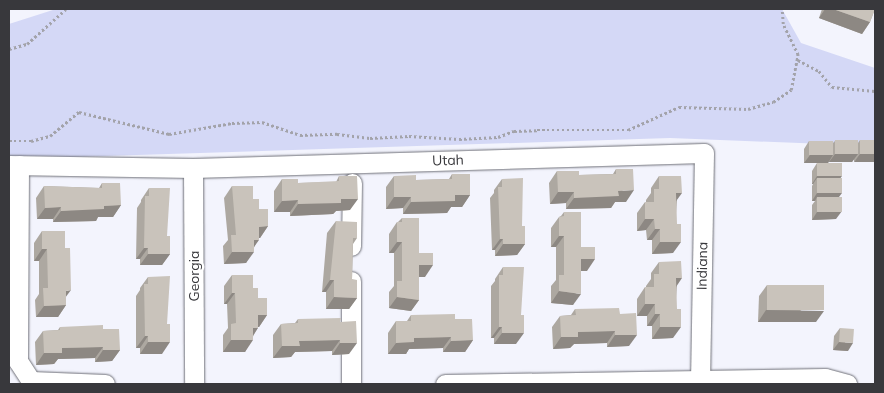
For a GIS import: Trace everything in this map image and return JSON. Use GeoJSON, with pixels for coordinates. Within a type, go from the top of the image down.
{"type":"FeatureCollection","features":[{"type":"Feature","properties":{"kind":"street","name":"Utah"},"geometry":{"type":"LineString","coordinates":[[14,165],[193,168],[704,152]]}},
{"type":"Feature","properties":{"kind":"street","name":"Indiana"},"geometry":{"type":"LineString","coordinates":[[700,380],[704,152]]}},
{"type":"Feature","properties":{"kind":"street"},"geometry":{"type":"LineString","coordinates":[[351,384],[352,163]]}},
{"type":"Feature","properties":{"kind":"street"},"geometry":{"type":"LineString","coordinates":[[14,165],[13,319],[18,361],[31,381],[105,384]]}},
{"type":"Feature","properties":{"kind":"street","name":"Georgia"},"geometry":{"type":"LineString","coordinates":[[193,168],[194,384]]}},
{"type":"Feature","properties":{"kind":"street"},"geometry":{"type":"LineString","coordinates":[[445,384],[825,378],[847,384]]}},
{"type":"Feature","properties":{"kind":"path"},"geometry":{"type":"LineString","coordinates":[[9,49],[27,44],[66,9]]}},
{"type":"Feature","properties":{"kind":"path"},"geometry":{"type":"LineString","coordinates":[[9,141],[31,141],[50,136],[79,112],[168,134],[232,123],[262,122],[300,135],[337,134],[370,138],[409,136],[459,139],[498,137],[514,131],[628,130],[688,106],[748,109],[773,102],[791,90],[798,60],[792,40],[783,24],[782,9]]}},
{"type":"Feature","properties":{"kind":"path"},"geometry":{"type":"LineString","coordinates":[[798,60],[819,72],[832,86],[875,91]]}},
{"type":"Feature","properties":{"kind":"shaded area"},"geometry":{"type":"Polygon","coordinates":[[[56,9],[782,9],[801,43],[875,68],[875,146],[670,138],[9,159],[9,24],[56,9]]]}},
{"type":"Feature","properties":{"kind":"building"},"geometry":{"type":"Polygon","coordinates":[[[833,9],[875,9],[870,22],[833,9]]]}},
{"type":"Feature","properties":{"kind":"building"},"geometry":{"type":"Polygon","coordinates":[[[835,140],[858,140],[858,154],[835,154],[835,140]]]}},
{"type":"Feature","properties":{"kind":"building"},"geometry":{"type":"Polygon","coordinates":[[[860,140],[875,140],[875,154],[860,154],[860,140]]]}},
{"type":"Feature","properties":{"kind":"building"},"geometry":{"type":"Polygon","coordinates":[[[809,141],[833,141],[833,155],[809,155],[809,141]]]}},
{"type":"Feature","properties":{"kind":"building"},"geometry":{"type":"Polygon","coordinates":[[[817,163],[842,163],[842,176],[817,176],[817,163]]]}},
{"type":"Feature","properties":{"kind":"building"},"geometry":{"type":"Polygon","coordinates":[[[616,169],[633,169],[634,190],[618,191],[619,196],[574,198],[574,192],[558,192],[557,171],[579,171],[579,175],[616,174],[616,169]]]}},
{"type":"Feature","properties":{"kind":"building"},"geometry":{"type":"Polygon","coordinates":[[[452,174],[470,174],[470,195],[455,195],[455,201],[411,202],[411,197],[394,197],[394,176],[416,175],[416,180],[452,179],[452,174]]]}},
{"type":"Feature","properties":{"kind":"building"},"geometry":{"type":"Polygon","coordinates":[[[339,176],[357,176],[358,199],[341,199],[341,203],[298,204],[298,200],[282,201],[282,179],[298,179],[298,183],[339,181],[339,176]]]}},
{"type":"Feature","properties":{"kind":"building"},"geometry":{"type":"Polygon","coordinates":[[[659,176],[681,176],[682,193],[676,193],[677,224],[681,224],[681,242],[660,242],[660,229],[655,229],[654,219],[645,219],[645,202],[654,202],[654,189],[659,189],[659,176]]]}},
{"type":"Feature","properties":{"kind":"building"},"geometry":{"type":"Polygon","coordinates":[[[523,178],[522,226],[525,226],[525,244],[503,244],[503,239],[500,239],[498,187],[502,187],[502,179],[523,178]]]}},
{"type":"Feature","properties":{"kind":"building"},"geometry":{"type":"Polygon","coordinates":[[[817,178],[842,178],[842,193],[817,193],[817,178]]]}},
{"type":"Feature","properties":{"kind":"building"},"geometry":{"type":"Polygon","coordinates":[[[102,183],[120,183],[121,205],[104,206],[104,209],[61,211],[61,207],[45,208],[44,186],[102,188],[102,183]]]}},
{"type":"Feature","properties":{"kind":"building"},"geometry":{"type":"Polygon","coordinates":[[[232,186],[253,186],[253,199],[259,199],[259,209],[268,209],[268,226],[259,227],[259,240],[254,240],[254,252],[232,252],[231,235],[236,235],[232,186]]]}},
{"type":"Feature","properties":{"kind":"building"},"geometry":{"type":"Polygon","coordinates":[[[149,188],[170,188],[167,236],[170,236],[170,254],[148,254],[148,248],[144,248],[145,196],[149,196],[149,188]]]}},
{"type":"Feature","properties":{"kind":"building"},"geometry":{"type":"Polygon","coordinates":[[[817,197],[842,197],[842,212],[817,212],[817,197]]]}},
{"type":"Feature","properties":{"kind":"building"},"geometry":{"type":"Polygon","coordinates":[[[564,212],[581,212],[581,247],[595,247],[595,259],[581,259],[581,294],[559,291],[559,275],[564,275],[564,236],[559,236],[559,217],[564,216],[564,212]]]}},
{"type":"Feature","properties":{"kind":"building"},"geometry":{"type":"Polygon","coordinates":[[[402,218],[419,218],[419,253],[433,253],[433,265],[419,265],[419,300],[397,297],[397,281],[402,281],[402,242],[397,242],[397,222],[402,222],[402,218]]]}},
{"type":"Feature","properties":{"kind":"building"},"geometry":{"type":"Polygon","coordinates":[[[336,221],[357,222],[357,238],[353,238],[352,279],[357,280],[357,298],[334,297],[334,280],[330,280],[336,221]]]}},
{"type":"Feature","properties":{"kind":"building"},"geometry":{"type":"Polygon","coordinates":[[[42,231],[65,231],[65,248],[70,248],[71,290],[66,291],[66,305],[44,306],[43,288],[48,288],[47,249],[42,249],[42,231]]]}},
{"type":"Feature","properties":{"kind":"building"},"geometry":{"type":"Polygon","coordinates":[[[681,261],[682,278],[676,278],[677,309],[681,309],[681,327],[660,327],[660,314],[655,314],[655,304],[645,304],[645,287],[654,287],[654,274],[659,274],[659,262],[681,261]]]}},
{"type":"Feature","properties":{"kind":"building"},"geometry":{"type":"Polygon","coordinates":[[[503,267],[524,267],[521,315],[524,315],[524,333],[502,333],[502,327],[499,327],[499,275],[503,275],[503,267]]]}},
{"type":"Feature","properties":{"kind":"building"},"geometry":{"type":"Polygon","coordinates":[[[232,275],[253,275],[253,288],[258,288],[258,298],[267,298],[267,315],[258,315],[258,328],[253,328],[253,340],[231,340],[231,324],[236,323],[232,275]]]}},
{"type":"Feature","properties":{"kind":"building"},"geometry":{"type":"Polygon","coordinates":[[[170,276],[167,324],[170,324],[170,342],[148,342],[148,336],[145,336],[144,284],[148,284],[148,277],[170,276]]]}},
{"type":"Feature","properties":{"kind":"building"},"geometry":{"type":"Polygon","coordinates":[[[767,285],[824,285],[824,310],[767,310],[767,285]]]}},
{"type":"Feature","properties":{"kind":"building"},"geometry":{"type":"Polygon","coordinates":[[[619,308],[620,314],[636,313],[637,335],[615,335],[615,331],[578,332],[578,337],[561,337],[560,316],[576,315],[575,309],[619,308]]]}},
{"type":"Feature","properties":{"kind":"building"},"geometry":{"type":"Polygon","coordinates":[[[455,314],[455,319],[472,319],[473,340],[451,341],[451,337],[414,338],[414,342],[396,343],[396,321],[411,321],[411,315],[455,314]]]}},
{"type":"Feature","properties":{"kind":"building"},"geometry":{"type":"Polygon","coordinates":[[[341,318],[340,322],[356,321],[357,343],[340,343],[340,340],[299,341],[300,346],[282,346],[281,324],[298,323],[298,319],[341,318]]]}},
{"type":"Feature","properties":{"kind":"building"},"geometry":{"type":"Polygon","coordinates":[[[103,325],[103,329],[119,329],[120,350],[103,350],[103,347],[62,348],[62,353],[44,353],[43,331],[60,330],[60,327],[103,325]]]}},
{"type":"Feature","properties":{"kind":"building"},"geometry":{"type":"Polygon","coordinates":[[[840,328],[854,329],[853,343],[839,342],[840,328]]]}}]}
